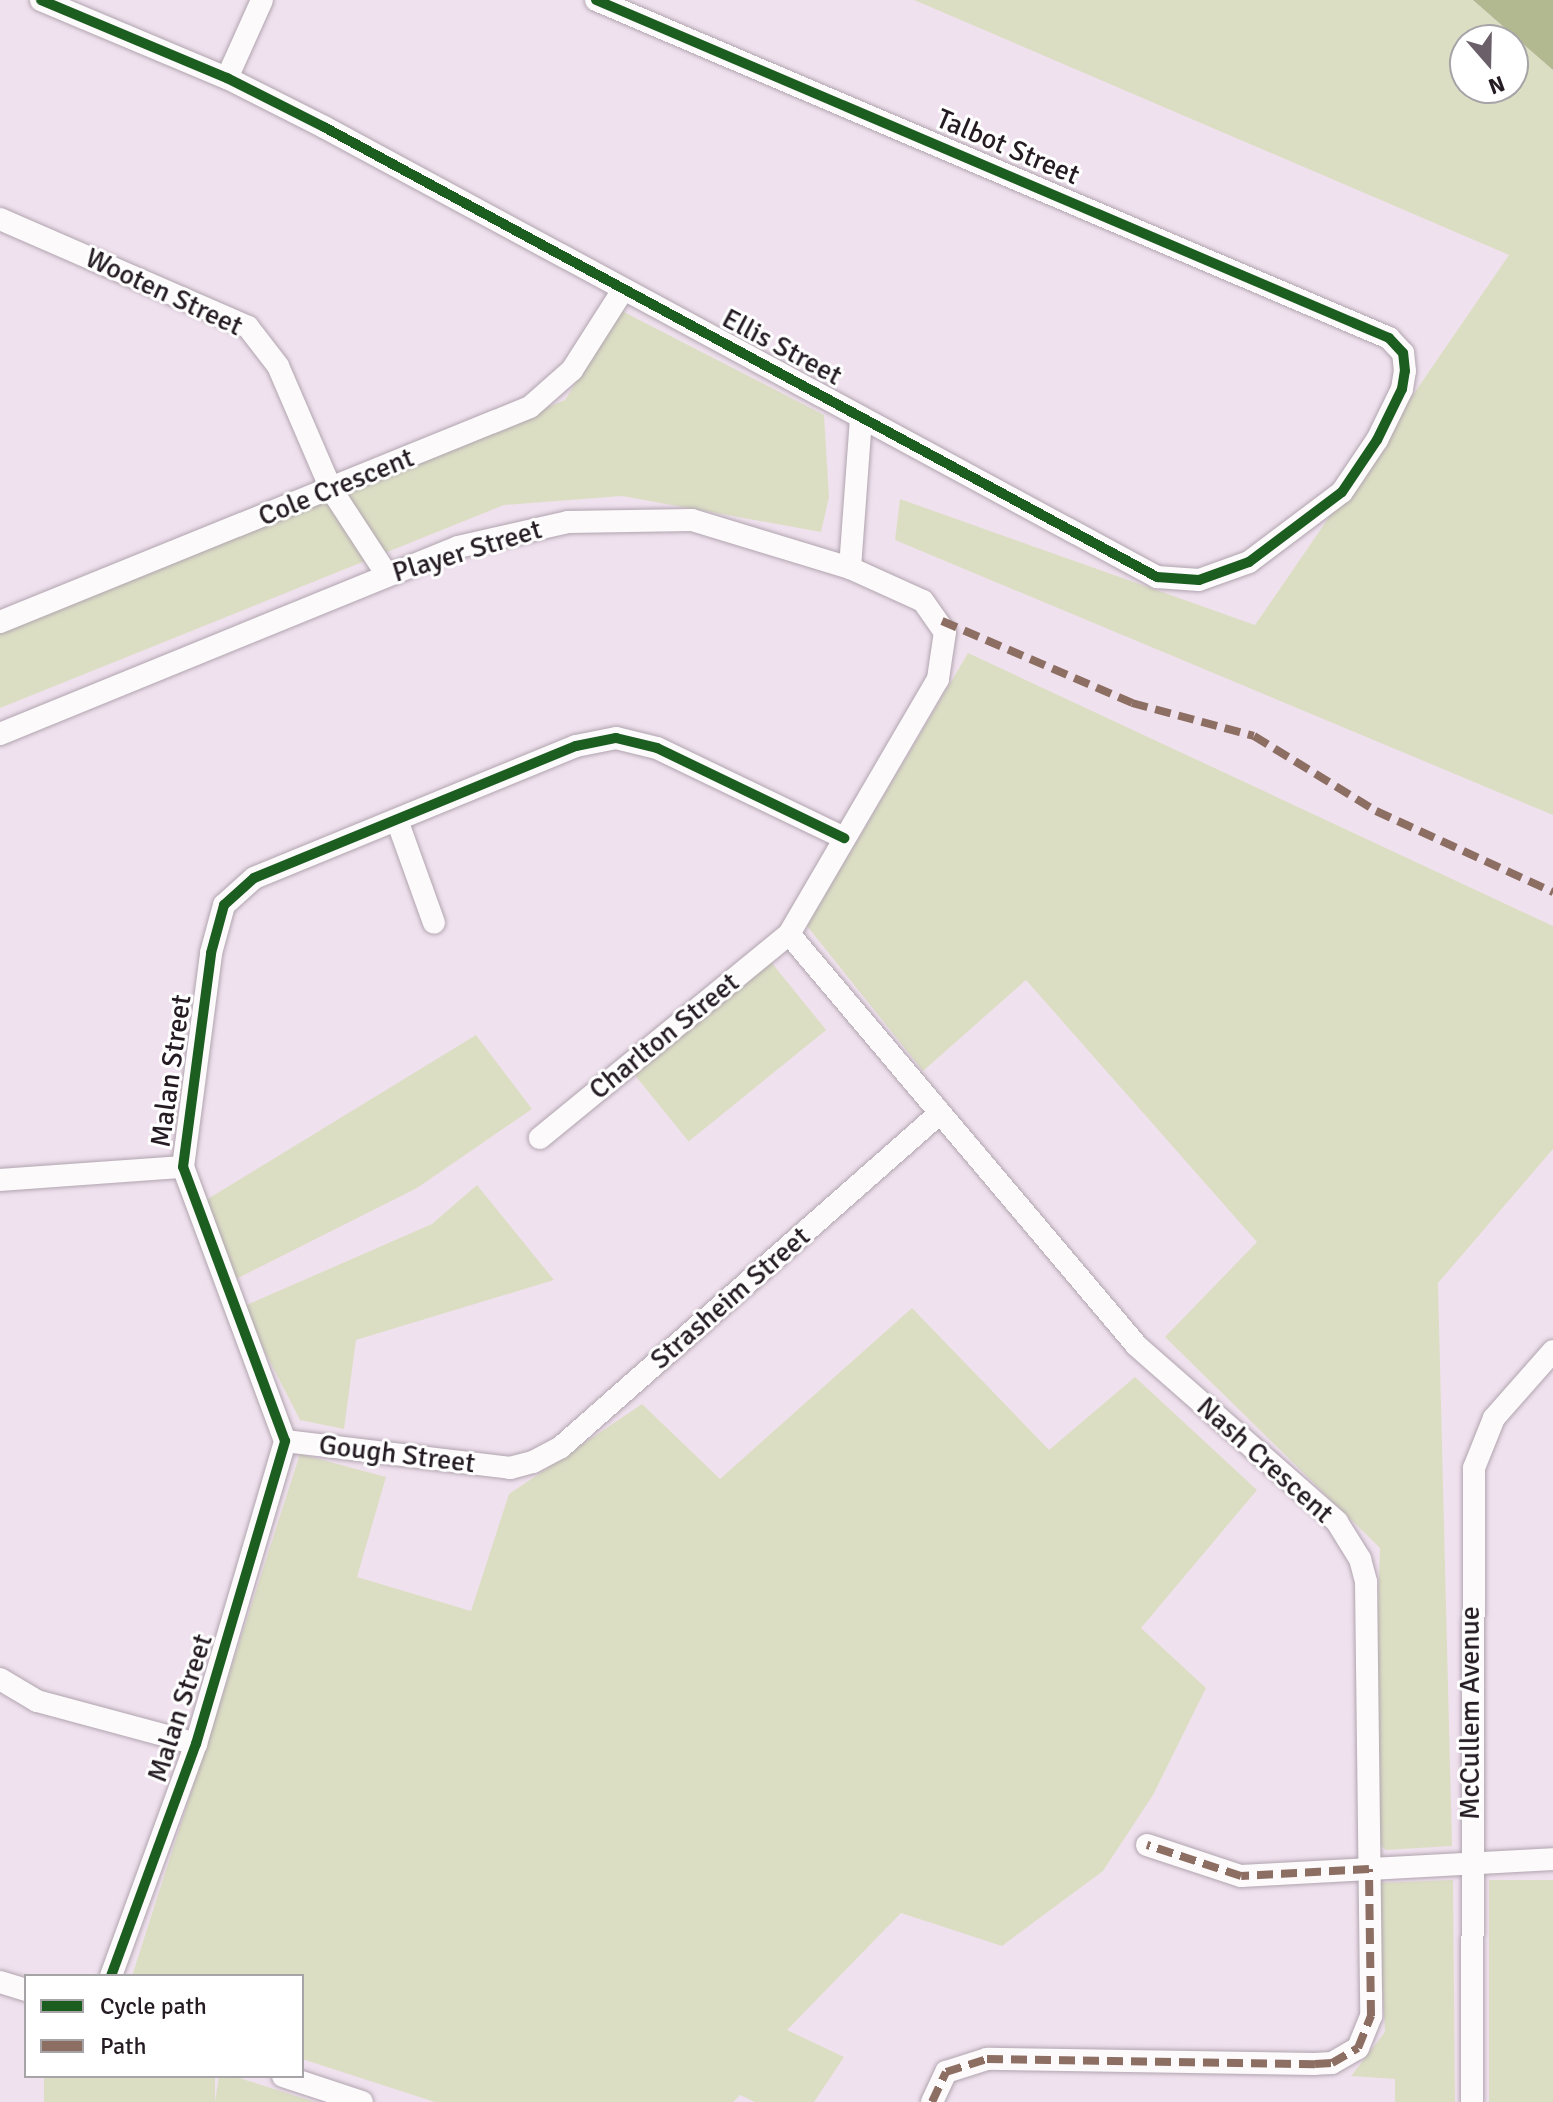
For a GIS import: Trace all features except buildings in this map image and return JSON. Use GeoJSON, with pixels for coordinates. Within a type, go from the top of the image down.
{"type":"FeatureCollection","features":[{"type":"Feature","properties":{"kind":"street","name":"Ellis Street"},"geometry":{"type":"LineString","coordinates":[[41,0],[227,78],[861,417],[1131,567],[1157,577],[1199,580],[1249,562],[1342,492],[1402,389],[1405,360],[1398,345]]}},
{"type":"Feature","properties":{"kind":"street"},"geometry":{"type":"LineString","coordinates":[[227,78],[262,0]]}},
{"type":"Feature","properties":{"kind":"street","name":"Talbot Street"},"geometry":{"type":"LineString","coordinates":[[596,0],[934,141],[1398,345]]}},
{"type":"Feature","properties":{"kind":"street","name":"Wooten Street"},"geometry":{"type":"LineString","coordinates":[[0,219],[248,327],[278,366],[331,489],[387,575]]}},
{"type":"Feature","properties":{"kind":"street","name":"Cole Crescent"},"geometry":{"type":"LineString","coordinates":[[0,622],[331,489],[542,399],[572,370],[623,290]]}},
{"type":"Feature","properties":{"kind":"street"},"geometry":{"type":"LineString","coordinates":[[850,568],[861,417]]}},
{"type":"Feature","properties":{"kind":"street","name":"Player Street"},"geometry":{"type":"LineString","coordinates":[[0,734],[387,575],[526,528],[602,518],[692,520],[850,568],[909,593],[942,621],[946,651],[938,679],[844,838]]}},
{"type":"Feature","properties":{"kind":"street","name":"Malan Street"},"geometry":{"type":"LineString","coordinates":[[112,1974],[196,1744],[285,1441],[183,1167],[211,953],[224,905],[254,878],[576,746],[616,738],[657,748],[844,838]]}},
{"type":"Feature","properties":{"kind":"street"},"geometry":{"type":"LineString","coordinates":[[397,820],[434,923]]}},
{"type":"Feature","properties":{"kind":"street"},"geometry":{"type":"LineString","coordinates":[[789,934],[844,838]]}},
{"type":"Feature","properties":{"kind":"street","name":"Nash Crescent"},"geometry":{"type":"LineString","coordinates":[[789,934],[1137,1346],[1312,1497],[1352,1543],[1366,1582],[1371,2016],[1367,2035],[1348,2056],[1315,2064],[987,2059],[946,2072],[932,2102]]}},
{"type":"Feature","properties":{"kind":"street","name":"Charlton Street"},"geometry":{"type":"LineString","coordinates":[[540,1138],[789,934]]}},
{"type":"Feature","properties":{"kind":"street","name":"Strasheim Street"},"geometry":{"type":"LineString","coordinates":[[510,1468],[561,1447],[940,1113]]}},
{"type":"Feature","properties":{"kind":"street"},"geometry":{"type":"LineString","coordinates":[[0,1180],[183,1167]]}},
{"type":"Feature","properties":{"kind":"street","name":"McCullem Avenue"},"geometry":{"type":"LineString","coordinates":[[1472,2102],[1469,1862],[1474,1468],[1494,1418],[1553,1351]]}},
{"type":"Feature","properties":{"kind":"street","name":"Gough Street"},"geometry":{"type":"LineString","coordinates":[[285,1441],[510,1468]]}},
{"type":"Feature","properties":{"kind":"street"},"geometry":{"type":"LineString","coordinates":[[0,1679],[37,1701],[196,1744]]}},
{"type":"Feature","properties":{"kind":"street"},"geometry":{"type":"LineString","coordinates":[[1147,1845],[1241,1876],[1553,1859]]}},
{"type":"Feature","properties":{"kind":"street"},"geometry":{"type":"LineString","coordinates":[[0,1982],[24,1989]]}},
{"type":"Feature","properties":{"kind":"street"},"geometry":{"type":"LineString","coordinates":[[289,2078],[362,2102]]}},
{"type":"Feature","properties":{"kind":"shaded area"},"geometry":{"type":"Polygon","coordinates":[[[914,0],[1473,0],[1500,24],[1449,24],[1449,104],[1529,104],[1529,49],[1553,70],[1553,815],[895,540],[900,499],[1255,625],[1509,255],[914,0]]]}},
{"type":"Feature","properties":{"kind":"shaded area"},"geometry":{"type":"Polygon","coordinates":[[[1473,0],[1553,0],[1553,70],[1529,49],[1529,24],[1500,24],[1473,0]]]}},
{"type":"Feature","properties":{"kind":"shaded area"},"geometry":{"type":"Polygon","coordinates":[[[620,310],[824,415],[829,497],[821,532],[622,496],[504,505],[0,708],[0,631],[565,400],[620,310]]]}},
{"type":"Feature","properties":{"kind":"shaded area"},"geometry":{"type":"Polygon","coordinates":[[[968,653],[1553,926],[1553,1149],[1438,1283],[1452,1846],[1386,1850],[1370,1838],[1380,1548],[1165,1337],[1257,1242],[1026,980],[923,1071],[807,926],[968,653]]]}},
{"type":"Feature","properties":{"kind":"shaded area"},"geometry":{"type":"Polygon","coordinates":[[[767,957],[826,1030],[689,1141],[629,1068],[767,957]]]}},
{"type":"Feature","properties":{"kind":"shaded area"},"geometry":{"type":"Polygon","coordinates":[[[476,1035],[532,1109],[417,1188],[232,1281],[206,1200],[476,1035]]]}},
{"type":"Feature","properties":{"kind":"shaded area"},"geometry":{"type":"Polygon","coordinates":[[[477,1185],[554,1280],[356,1340],[344,1429],[300,1420],[242,1307],[432,1224],[477,1185]]]}},
{"type":"Feature","properties":{"kind":"shaded area"},"geometry":{"type":"Polygon","coordinates":[[[912,1308],[1049,1450],[1135,1377],[1257,1490],[1141,1628],[1206,1688],[1153,1795],[1103,1871],[1002,1946],[901,1913],[787,2030],[844,2057],[814,2102],[755,2102],[740,2095],[733,2102],[435,2102],[304,2060],[304,1974],[133,1974],[300,1454],[386,1477],[357,1577],[471,1611],[509,1494],[642,1404],[720,1479],[912,1308]]]}},
{"type":"Feature","properties":{"kind":"shaded area"},"geometry":{"type":"Polygon","coordinates":[[[1453,1880],[1455,2102],[1395,2102],[1395,2079],[1351,2076],[1385,2032],[1377,1883],[1453,1880]]]}},
{"type":"Feature","properties":{"kind":"shaded area"},"geometry":{"type":"Polygon","coordinates":[[[1489,1880],[1553,1880],[1553,2102],[1489,2102],[1489,1880]]]}},
{"type":"Feature","properties":{"kind":"shaded area"},"geometry":{"type":"Polygon","coordinates":[[[44,2078],[215,2078],[215,2102],[44,2102],[44,2078]]]}},
{"type":"Feature","properties":{"kind":"shaded area"},"geometry":{"type":"Polygon","coordinates":[[[219,2078],[239,2078],[315,2102],[215,2102],[219,2078]]]}},
{"type":"Feature","properties":{"kind":"marked path"},"geometry":{"type":"LineString","coordinates":[[942,621],[1132,703],[1254,736],[1376,811],[1553,892]]}},
{"type":"Feature","properties":{"kind":"marked path"},"geometry":{"type":"LineString","coordinates":[[932,2102],[946,2072],[987,2059],[1315,2064],[1332,2063],[1358,2048],[1371,2016],[1369,1869],[1241,1876],[1147,1845]]}},
{"type":"Feature","properties":{"kind":"cycle path"},"geometry":{"type":"LineString","coordinates":[[41,0],[227,78],[324,127],[1157,577],[1199,580],[1249,562],[1342,492],[1377,440],[1402,389],[1405,371],[1403,353],[1389,338],[596,0]]}},
{"type":"Feature","properties":{"kind":"cycle path"},"geometry":{"type":"LineString","coordinates":[[112,1974],[196,1744],[285,1441],[183,1167],[211,953],[224,905],[254,878],[576,746],[616,738],[657,748],[844,838]]}}]}
